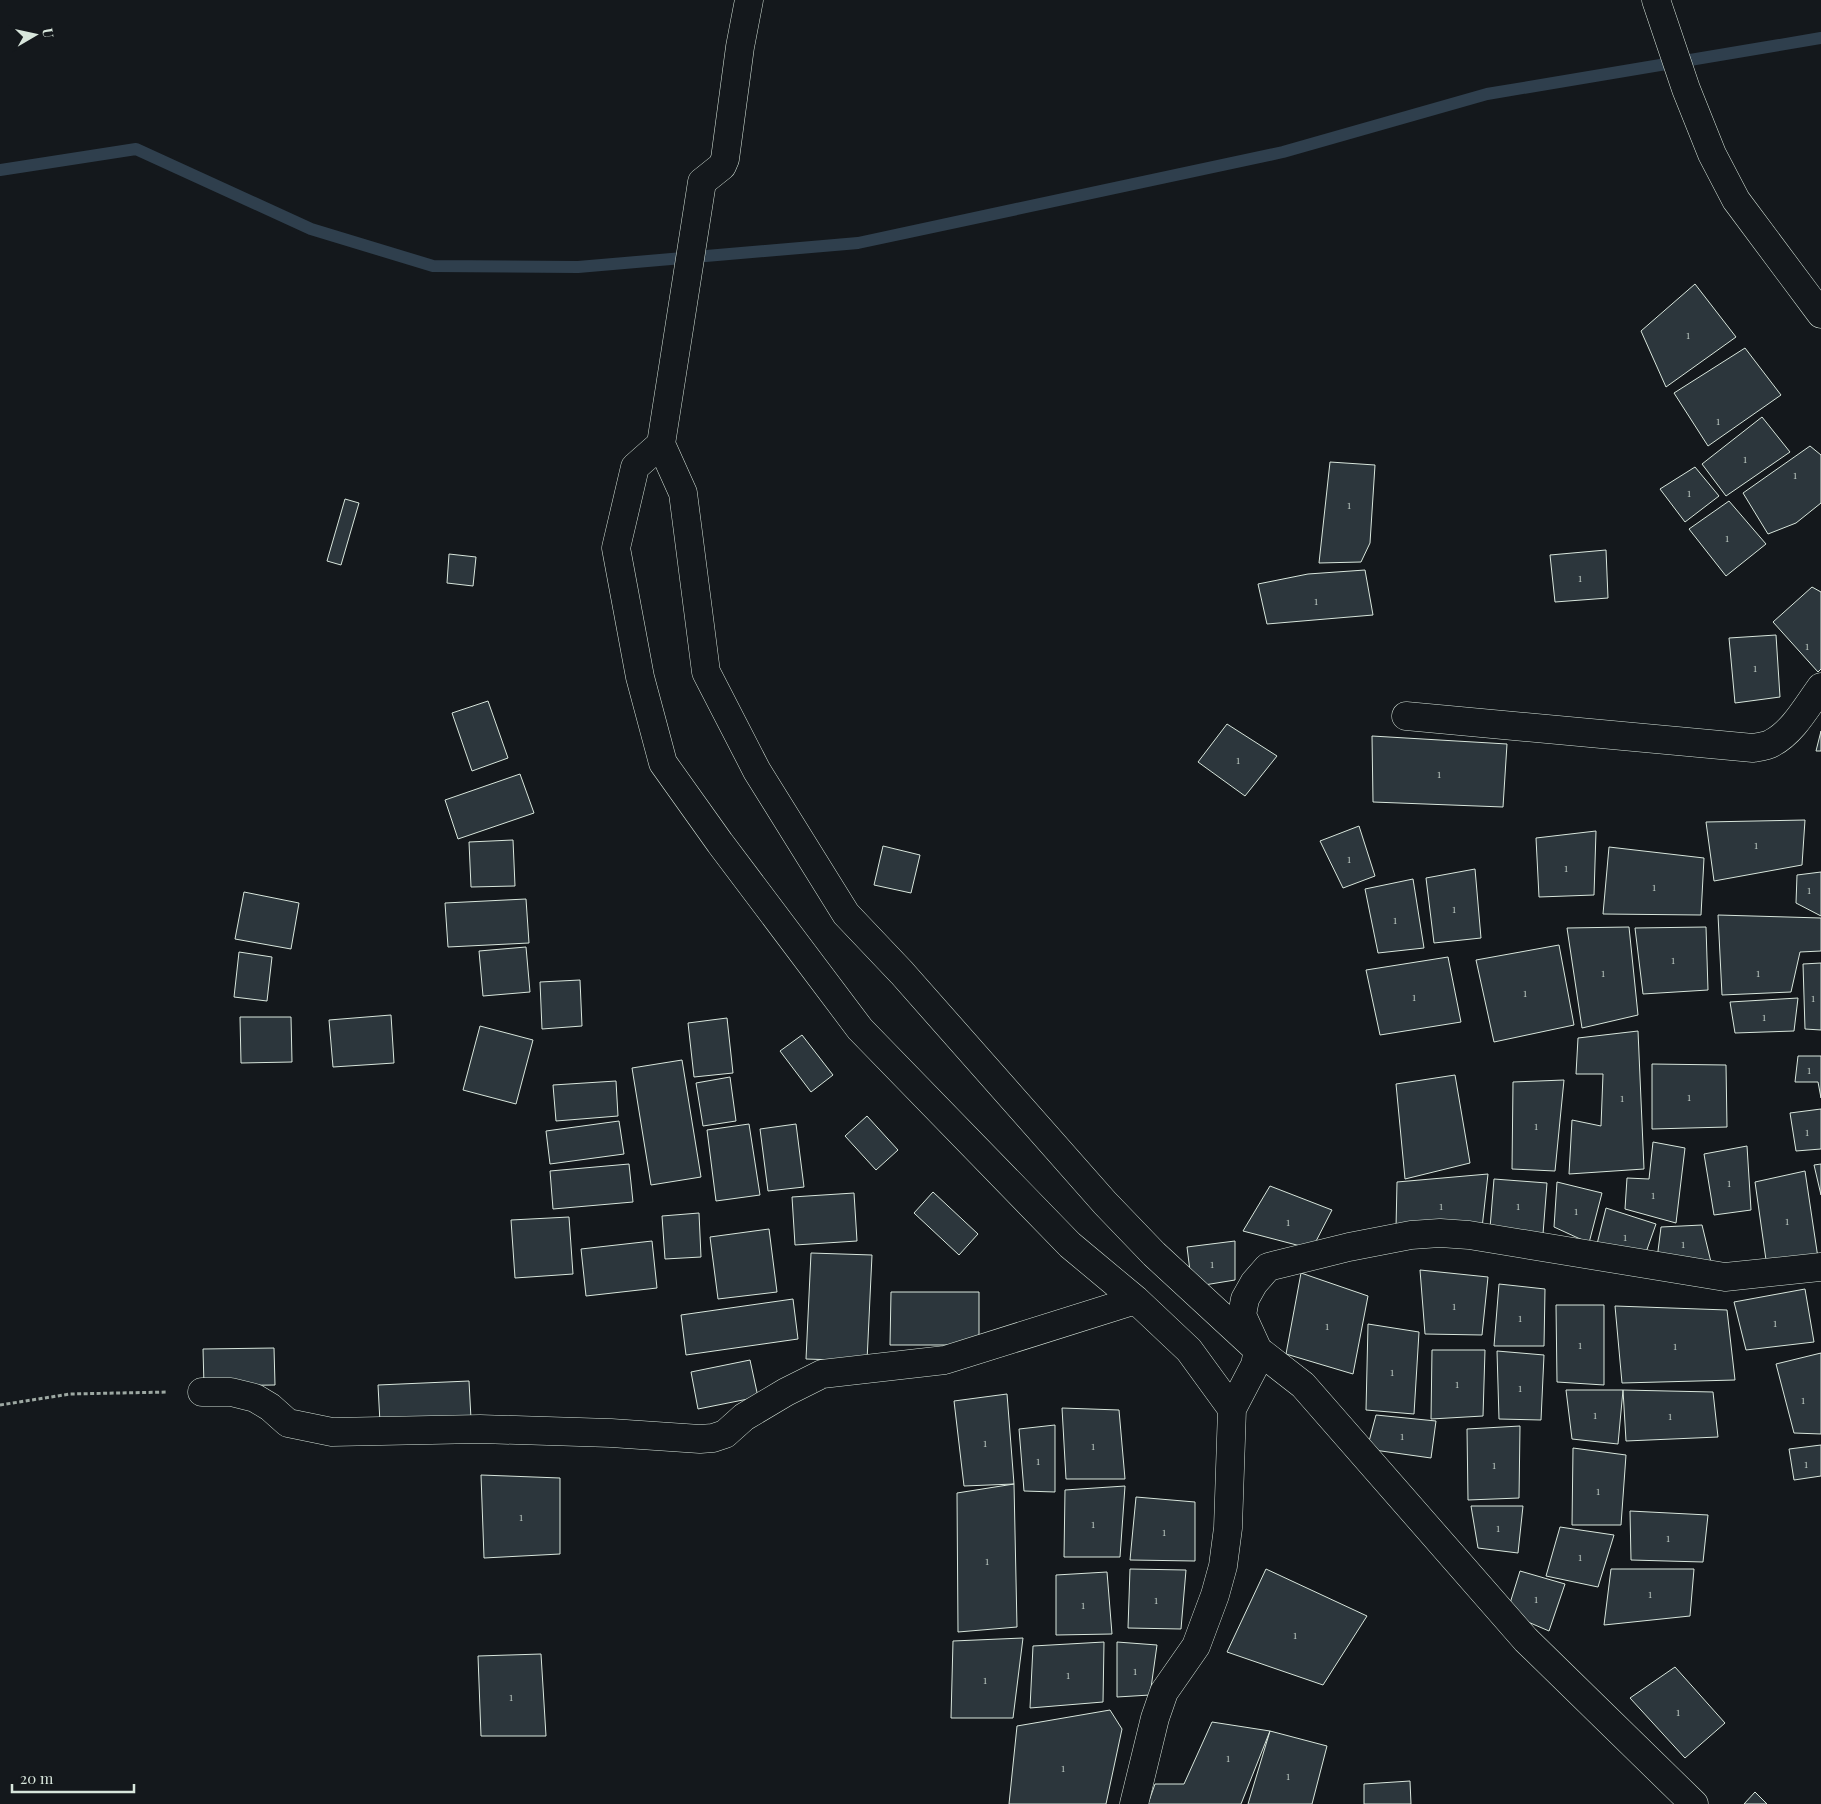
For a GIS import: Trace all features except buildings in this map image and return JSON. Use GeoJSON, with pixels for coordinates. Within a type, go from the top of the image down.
{"type":"FeatureCollection","features":[{"type":"Feature","properties":{"kind":"street"},"geometry":{"type":"LineString","coordinates":[[749,0],[740,47],[726,159],[722,166],[702,182],[661,444],[684,493],[706,672],[757,771],[846,914],[902,973],[1105,1203],[1257,1357],[1302,1385],[1526,1640],[1694,1804]]}},
{"type":"Feature","properties":{"kind":"street"},"geometry":{"type":"LineString","coordinates":[[1656,0],[1686,89],[1712,154],[1736,200],[1821,314]]}},
{"type":"Feature","properties":{"kind":"street"},"geometry":{"type":"LineString","coordinates":[[661,444],[635,468],[616,548],[640,677],[663,763],[720,843],[860,1029],[1070,1245],[1136,1300],[1189,1350],[1234,1405]]}},
{"type":"Feature","properties":{"kind":"street"},"geometry":{"type":"LineString","coordinates":[[1406,716],[1753,748],[1771,744],[1783,736],[1821,687]]}},
{"type":"Feature","properties":{"kind":"street"},"geometry":{"type":"LineString","coordinates":[[1134,1804],[1155,1718],[1164,1692],[1196,1646],[1215,1595],[1223,1566],[1228,1528],[1234,1405],[1257,1357],[1242,1315],[1245,1299],[1254,1283],[1268,1267],[1349,1247],[1410,1235],[1440,1233],[1469,1235],[1725,1277],[1821,1267]]}},
{"type":"Feature","properties":{"kind":"street"},"geometry":{"type":"LineString","coordinates":[[202,1392],[231,1392],[256,1398],[270,1407],[288,1423],[332,1432],[489,1430],[611,1432],[706,1438],[725,1434],[744,1417],[786,1392],[822,1374],[945,1360],[1136,1300]]}},
{"type":"Feature","properties":{"kind":"path"},"geometry":{"type":"LineString","coordinates":[[0,1405],[70,1394],[202,1392]]}},
{"type":"Feature","properties":{"kind":"waterway"},"geometry":{"type":"LineString","coordinates":[[0,170],[136,149],[311,229],[433,266],[578,267],[858,243],[1283,152],[1487,94],[1821,38]]}}]}
